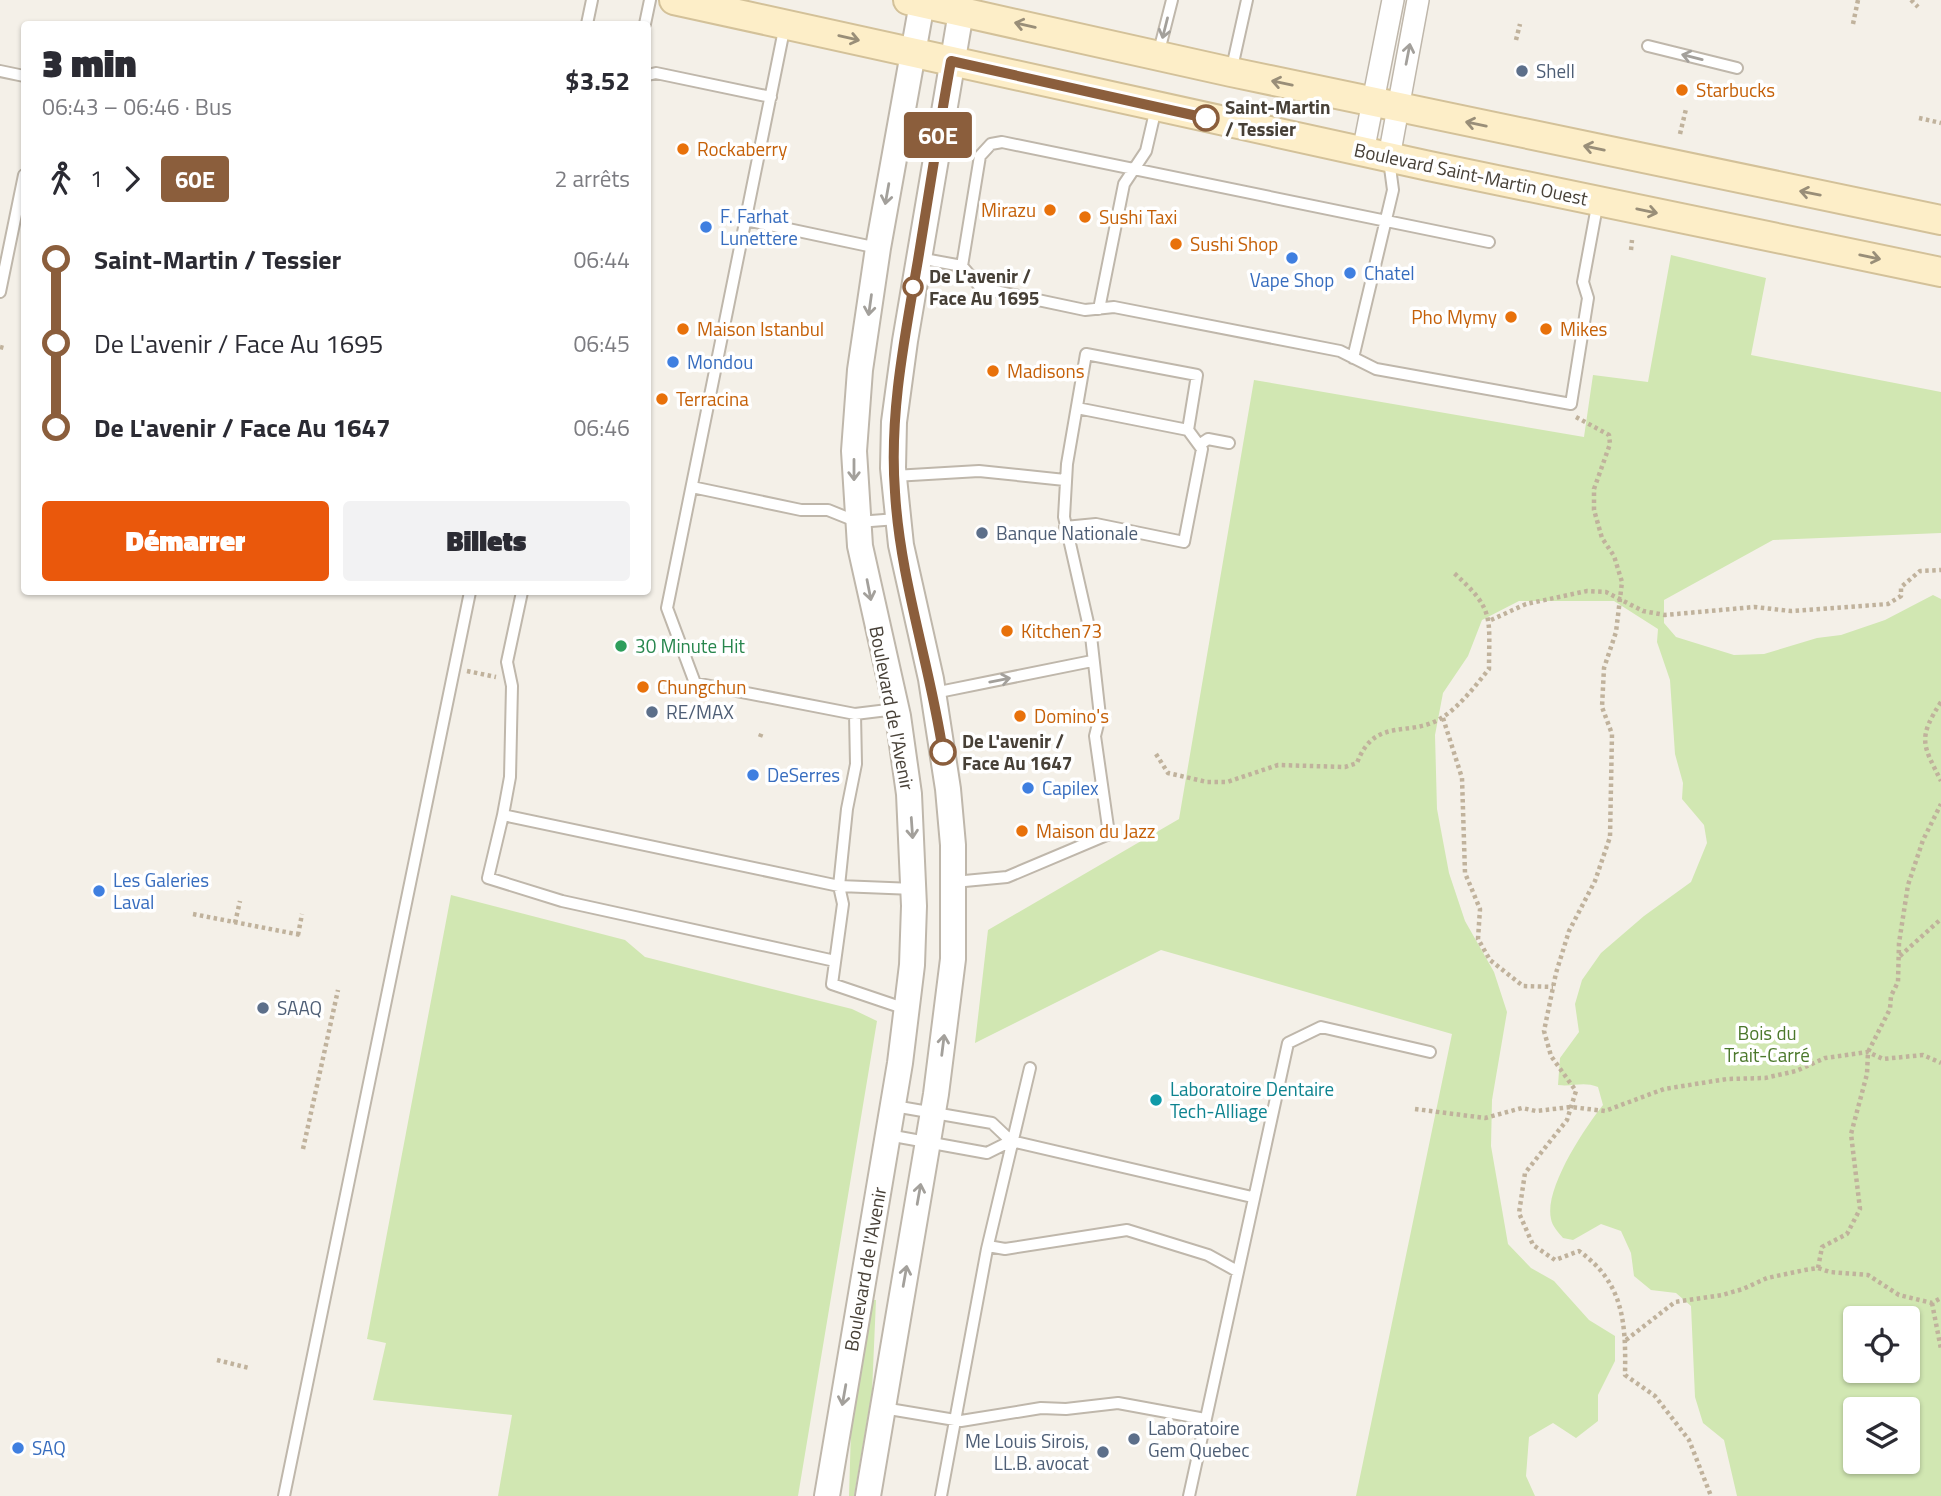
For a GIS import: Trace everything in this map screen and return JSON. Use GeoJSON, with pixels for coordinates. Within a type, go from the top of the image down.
{"type":"FeatureCollection","features":[{"type":"Feature","properties":{"kind":"main road","name":"Boulevard Saint-Martin Ouest"},"geometry":{"type":"LineString","coordinates":[[674,0],[1156,107],[1941,272]]}},
{"type":"Feature","properties":{"kind":"main road"},"geometry":{"type":"LineString","coordinates":[[919,1],[959,6],[1231,72],[1941,220]]}},
{"type":"Feature","properties":{"kind":"street"},"geometry":{"type":"LineString","coordinates":[[1376,154],[1385,104],[1393,0]]}},
{"type":"Feature","properties":{"kind":"street"},"geometry":{"type":"LineString","coordinates":[[1385,104],[1418,0]]}},
{"type":"Feature","properties":{"kind":"street","name":"Boulevard de l'Avenir"},"geometry":{"type":"LineString","coordinates":[[827,1496],[908,1010],[914,945],[909,794],[896,709],[867,584],[854,467],[855,417],[878,248],[919,1]]}},
{"type":"Feature","properties":{"kind":"street"},"geometry":{"type":"LineString","coordinates":[[868,1496],[933,1112],[951,980],[954,882],[948,789],[934,693],[905,572],[894,476],[895,413],[959,6]]}},
{"type":"Feature","properties":{"kind":"lane"},"geometry":{"type":"LineString","coordinates":[[588,21],[592,0]]}},
{"type":"Feature","properties":{"kind":"lane"},"geometry":{"type":"LineString","coordinates":[[646,21],[650,0]]}},
{"type":"Feature","properties":{"kind":"lane"},"geometry":{"type":"LineString","coordinates":[[1158,56],[1172,0]]}},
{"type":"Feature","properties":{"kind":"lane"},"geometry":{"type":"LineString","coordinates":[[1231,72],[1247,0]]}},
{"type":"Feature","properties":{"kind":"lane"},"geometry":{"type":"LineString","coordinates":[[786,24],[667,608],[695,683],[855,714],[896,709]]}},
{"type":"Feature","properties":{"kind":"lane"},"geometry":{"type":"LineString","coordinates":[[1648,46],[1737,68]]}},
{"type":"Feature","properties":{"kind":"lane"},"geometry":{"type":"LineString","coordinates":[[0,71],[21,75]]}},
{"type":"Feature","properties":{"kind":"lane"},"geometry":{"type":"LineString","coordinates":[[651,74],[656,73],[771,97]]}},
{"type":"Feature","properties":{"kind":"lane"},"geometry":{"type":"LineString","coordinates":[[1099,309],[1124,184],[1146,151],[1156,107]]}},
{"type":"Feature","properties":{"kind":"lane"},"geometry":{"type":"LineString","coordinates":[[961,266],[978,162],[991,144],[1008,142],[1387,218],[1489,242]]}},
{"type":"Feature","properties":{"kind":"lane"},"geometry":{"type":"LineString","coordinates":[[1353,358],[1393,190],[1376,154]]}},
{"type":"Feature","properties":{"kind":"lane"},"geometry":{"type":"LineString","coordinates":[[0,292],[21,190]]}},
{"type":"Feature","properties":{"kind":"lane"},"geometry":{"type":"LineString","coordinates":[[918,258],[961,266],[981,288],[1085,310],[1114,307],[1339,351],[1376,369],[1571,404],[1588,298],[1583,282],[1598,201]]}},
{"type":"Feature","properties":{"kind":"lane"},"geometry":{"type":"LineString","coordinates":[[746,220],[878,248]]}},
{"type":"Feature","properties":{"kind":"lane"},"geometry":{"type":"LineString","coordinates":[[954,882],[1007,877],[1109,834],[1095,736],[1100,716],[1091,636],[1065,527],[1065,480],[1086,354],[1197,375],[1188,430]]}},
{"type":"Feature","properties":{"kind":"lane"},"geometry":{"type":"LineString","coordinates":[[1065,527],[1096,524],[1184,542],[1202,449],[1188,430],[1077,408]]}},
{"type":"Feature","properties":{"kind":"lane"},"geometry":{"type":"LineString","coordinates":[[1199,445],[1208,439],[1229,443]]}},
{"type":"Feature","properties":{"kind":"lane"},"geometry":{"type":"LineString","coordinates":[[894,476],[979,471],[1065,480]]}},
{"type":"Feature","properties":{"kind":"lane"},"geometry":{"type":"LineString","coordinates":[[692,487],[801,510],[828,510],[858,522],[897,519]]}},
{"type":"Feature","properties":{"kind":"lane"},"geometry":{"type":"LineString","coordinates":[[284,1496],[469,595]]}},
{"type":"Feature","properties":{"kind":"lane"},"geometry":{"type":"LineString","coordinates":[[521,595],[507,662],[510,680],[510,777],[488,878],[562,901],[835,961]]}},
{"type":"Feature","properties":{"kind":"lane"},"geometry":{"type":"LineString","coordinates":[[934,693],[1092,661]]}},
{"type":"Feature","properties":{"kind":"lane"},"geometry":{"type":"LineString","coordinates":[[855,714],[856,764],[847,809],[839,886],[843,904],[832,984],[908,1010]]}},
{"type":"Feature","properties":{"kind":"lane"},"geometry":{"type":"LineString","coordinates":[[503,814],[839,886],[914,889]]}},
{"type":"Feature","properties":{"kind":"lane"},"geometry":{"type":"LineString","coordinates":[[1189,1496],[1252,1197],[1291,1040],[1321,1027],[1430,1052]]}},
{"type":"Feature","properties":{"kind":"lane"},"geometry":{"type":"LineString","coordinates":[[941,1496],[988,1245],[1030,1068]]}},
{"type":"Feature","properties":{"kind":"lane"},"geometry":{"type":"LineString","coordinates":[[893,1105],[992,1124],[1011,1141],[1252,1197]]}},
{"type":"Feature","properties":{"kind":"lane"},"geometry":{"type":"LineString","coordinates":[[888,1135],[987,1153],[1011,1141]]}},
{"type":"Feature","properties":{"kind":"lane"},"geometry":{"type":"LineString","coordinates":[[988,1245],[1005,1249],[1127,1230],[1208,1255],[1237,1271]]}},
{"type":"Feature","properties":{"kind":"lane"},"geometry":{"type":"LineString","coordinates":[[883,1408],[954,1420],[1041,1408],[1066,1409],[1118,1403],[1205,1419]]}},
{"type":"Feature","properties":{"kind":"path"},"geometry":{"type":"LineString","coordinates":[[1853,24],[1858,0]]}},
{"type":"Feature","properties":{"kind":"path"},"geometry":{"type":"LineString","coordinates":[[1911,0],[1918,7]]}},
{"type":"Feature","properties":{"kind":"path"},"geometry":{"type":"LineString","coordinates":[[1516,40],[1520,24]]}},
{"type":"Feature","properties":{"kind":"path"},"geometry":{"type":"LineString","coordinates":[[1681,134],[1686,109]]}},
{"type":"Feature","properties":{"kind":"path"},"geometry":{"type":"LineString","coordinates":[[1919,118],[1941,123]]}},
{"type":"Feature","properties":{"kind":"path"},"geometry":{"type":"LineString","coordinates":[[1631,250],[1632,240]]}},
{"type":"Feature","properties":{"kind":"path"},"geometry":{"type":"LineString","coordinates":[[1571,404],[1577,418],[1609,435],[1610,444],[1594,489],[1594,510],[1602,538],[1618,569],[1622,599],[1616,632],[1604,668],[1602,707],[1612,734],[1609,837],[1595,881],[1570,931],[1553,987],[1544,1031],[1551,1056],[1576,1091],[1567,1121],[1525,1173],[1519,1213],[1533,1245],[1555,1261],[1579,1251],[1597,1264],[1614,1286],[1625,1341],[1625,1375],[1655,1396],[1673,1417],[1689,1440],[1711,1496]]}},
{"type":"Feature","properties":{"kind":"path"},"geometry":{"type":"LineString","coordinates":[[1491,620],[1527,604],[1587,591],[1606,592],[1643,611],[1665,615],[1754,607],[1791,611],[1832,609],[1852,604],[1888,604],[1901,596],[1901,587],[1920,570],[1941,570]]}},
{"type":"Feature","properties":{"kind":"path"},"geometry":{"type":"LineString","coordinates":[[1156,754],[1168,773],[1207,782],[1244,779],[1278,765],[1345,767],[1357,763],[1363,746],[1377,734],[1443,717],[1489,669],[1491,620],[1476,591],[1454,573]]}},
{"type":"Feature","properties":{"kind":"path"},"geometry":{"type":"LineString","coordinates":[[454,668],[510,680]]}},
{"type":"Feature","properties":{"kind":"path"},"geometry":{"type":"LineString","coordinates":[[1941,702],[1926,733],[1924,752],[1941,781]]}},
{"type":"Feature","properties":{"kind":"path"},"geometry":{"type":"LineString","coordinates":[[1443,717],[1462,778],[1465,873],[1480,909],[1478,939],[1482,949],[1490,960],[1522,986],[1553,987]]}},
{"type":"Feature","properties":{"kind":"path"},"geometry":{"type":"LineString","coordinates":[[1818,1268],[1822,1247],[1847,1234],[1860,1209],[1852,1134],[1861,1104],[1868,1052],[1890,1009],[1891,996],[1898,982],[1908,885],[1923,840],[1941,804]]}},
{"type":"Feature","properties":{"kind":"path"},"geometry":{"type":"LineString","coordinates":[[235,922],[240,901]]}},
{"type":"Feature","properties":{"kind":"path"},"geometry":{"type":"LineString","coordinates":[[193,914],[299,935],[302,914]]}},
{"type":"Feature","properties":{"kind":"path"},"geometry":{"type":"LineString","coordinates":[[1899,957],[1941,919]]}},
{"type":"Feature","properties":{"kind":"path"},"geometry":{"type":"LineString","coordinates":[[303,1149],[338,990]]}},
{"type":"Feature","properties":{"kind":"path"},"geometry":{"type":"LineString","coordinates":[[1415,1109],[1485,1118],[1509,1108],[1536,1111],[1571,1107],[1605,1111],[1664,1089],[1727,1079],[1765,1078],[1796,1071],[1825,1058],[1868,1052],[1883,1059],[1923,1055],[1941,1063]]}},
{"type":"Feature","properties":{"kind":"path"},"geometry":{"type":"LineString","coordinates":[[1625,1341],[1675,1302],[1722,1295],[1767,1278],[1818,1268],[1829,1272],[1868,1275],[1899,1295],[1931,1303],[1941,1298]]}},
{"type":"Feature","properties":{"kind":"path"},"geometry":{"type":"LineString","coordinates":[[1931,1303],[1941,1349]]}},
{"type":"Feature","properties":{"kind":"path"},"geometry":{"type":"LineString","coordinates":[[217,1360],[249,1368]]}},
{"type":"Feature","properties":{"kind":"green space","name":"Bois du Trait-Carré"},"geometry":{"type":"Polygon","coordinates":[[[1671,255],[1766,278],[1751,355],[1941,392],[1941,533],[1773,540],[1664,600],[1664,623],[1676,637],[1734,655],[1764,654],[1817,638],[1841,635],[1885,620],[1933,595],[1941,599],[1941,1496],[1737,1496],[1724,1440],[1703,1423],[1695,1397],[1691,1306],[1676,1293],[1651,1290],[1634,1276],[1631,1253],[1621,1231],[1601,1224],[1573,1240],[1563,1238],[1552,1222],[1550,1206],[1559,1176],[1576,1144],[1603,1105],[1598,1087],[1588,1084],[1558,1085],[1560,1058],[1579,1032],[1575,1004],[1582,980],[1601,953],[1644,916],[1691,882],[1707,843],[1704,825],[1682,799],[1683,783],[1675,754],[1670,680],[1657,642],[1658,629],[1614,601],[1519,601],[1482,620],[1468,656],[1443,693],[1435,735],[1437,809],[1449,873],[1465,921],[1494,972],[1507,1012],[1492,1100],[1491,1146],[1508,1244],[1531,1268],[1554,1281],[1589,1320],[1615,1336],[1615,1361],[1598,1395],[1598,1421],[1576,1438],[1553,1423],[1529,1437],[1526,1476],[1535,1496],[1356,1496],[1452,1034],[1161,950],[975,1043],[988,930],[1179,819],[1254,380],[1584,437],[1593,375],[1648,382],[1671,255]]]}},
{"type":"Feature","properties":{"kind":"green space"},"geometry":{"type":"Polygon","coordinates":[[[451,895],[625,940],[645,957],[852,1009],[877,1021],[798,1496],[498,1496],[512,1415],[373,1400],[386,1343],[367,1339],[451,895]]]}},
{"type":"Feature","properties":{"kind":"green space"},"geometry":{"type":"Polygon","coordinates":[[[873,1300],[876,1300],[872,1392],[854,1496],[849,1496],[851,1430],[873,1300]]]}},
{"type":"Feature","properties":{"kind":"bus line","name":"60E"},"geometry":{"type":"LineString","coordinates":[[943,752],[931,679],[904,565],[893,468],[894,422],[905,341],[951,61],[1206,118]]}},
{"type":"Feature","properties":{"kind":"place","name":"Shell"},"geometry":{"type":"Point","coordinates":[1522,71]}},
{"type":"Feature","properties":{"kind":"place","name":"Starbucks"},"geometry":{"type":"Point","coordinates":[1682,90]}},
{"type":"Feature","properties":{"kind":"place","name":"Saint-Martin / Tessier"},"geometry":{"type":"Point","coordinates":[1206,118]}},
{"type":"Feature","properties":{"kind":"place","name":"Rockaberry"},"geometry":{"type":"Point","coordinates":[683,149]}},
{"type":"Feature","properties":{"kind":"place","name":"Mirazu"},"geometry":{"type":"Point","coordinates":[1050,210]}},
{"type":"Feature","properties":{"kind":"place","name":"Sushi Taxi"},"geometry":{"type":"Point","coordinates":[1085,217]}},
{"type":"Feature","properties":{"kind":"place","name":"F. Farhat Lunettere"},"geometry":{"type":"Point","coordinates":[706,227]}},
{"type":"Feature","properties":{"kind":"place","name":"Sushi Shop"},"geometry":{"type":"Point","coordinates":[1176,244]}},
{"type":"Feature","properties":{"kind":"place","name":"Vape Shop"},"geometry":{"type":"Point","coordinates":[1292,258]}},
{"type":"Feature","properties":{"kind":"place","name":"Chatel"},"geometry":{"type":"Point","coordinates":[1350,273]}},
{"type":"Feature","properties":{"kind":"place","name":"De L'avenir / Face Au 1695"},"geometry":{"type":"Point","coordinates":[913,287]}},
{"type":"Feature","properties":{"kind":"place","name":"Pho Mymy"},"geometry":{"type":"Point","coordinates":[1511,317]}},
{"type":"Feature","properties":{"kind":"place","name":"Maison Istanbul"},"geometry":{"type":"Point","coordinates":[683,329]}},
{"type":"Feature","properties":{"kind":"place","name":"Mikes"},"geometry":{"type":"Point","coordinates":[1546,329]}},
{"type":"Feature","properties":{"kind":"place","name":"Mondou"},"geometry":{"type":"Point","coordinates":[673,362]}},
{"type":"Feature","properties":{"kind":"place","name":"Madisons"},"geometry":{"type":"Point","coordinates":[993,371]}},
{"type":"Feature","properties":{"kind":"place","name":"Terracina"},"geometry":{"type":"Point","coordinates":[662,399]}},
{"type":"Feature","properties":{"kind":"place","name":"Banque Nationale"},"geometry":{"type":"Point","coordinates":[982,533]}},
{"type":"Feature","properties":{"kind":"place","name":"Kitchen73"},"geometry":{"type":"Point","coordinates":[1007,631]}},
{"type":"Feature","properties":{"kind":"place","name":"30 Minute Hit"},"geometry":{"type":"Point","coordinates":[621,646]}},
{"type":"Feature","properties":{"kind":"place","name":"Chungchun"},"geometry":{"type":"Point","coordinates":[643,687]}},
{"type":"Feature","properties":{"kind":"place","name":"RE/MAX"},"geometry":{"type":"Point","coordinates":[652,712]}},
{"type":"Feature","properties":{"kind":"place","name":"Domino's"},"geometry":{"type":"Point","coordinates":[1020,716]}},
{"type":"Feature","properties":{"kind":"place","name":"De L'avenir / Face Au 1647"},"geometry":{"type":"Point","coordinates":[943,752]}},
{"type":"Feature","properties":{"kind":"place","name":"DeSerres"},"geometry":{"type":"Point","coordinates":[753,775]}},
{"type":"Feature","properties":{"kind":"place","name":"Capilex"},"geometry":{"type":"Point","coordinates":[1028,788]}},
{"type":"Feature","properties":{"kind":"place","name":"Maison du Jazz"},"geometry":{"type":"Point","coordinates":[1022,831]}},
{"type":"Feature","properties":{"kind":"place","name":"Les Galeries Laval"},"geometry":{"type":"Point","coordinates":[99,891]}},
{"type":"Feature","properties":{"kind":"place","name":"SAAQ"},"geometry":{"type":"Point","coordinates":[263,1008]}},
{"type":"Feature","properties":{"kind":"place","name":"Laboratoire Dentaire Tech-Alliage"},"geometry":{"type":"Point","coordinates":[1156,1100]}},
{"type":"Feature","properties":{"kind":"place","name":"Laboratoire Gem Quebec"},"geometry":{"type":"Point","coordinates":[1134,1439]}},
{"type":"Feature","properties":{"kind":"place","name":"SAQ"},"geometry":{"type":"Point","coordinates":[18,1448]}},
{"type":"Feature","properties":{"kind":"place","name":"Me Louis Sirois, LL.B. avocat"},"geometry":{"type":"Point","coordinates":[1103,1452]}}]}
